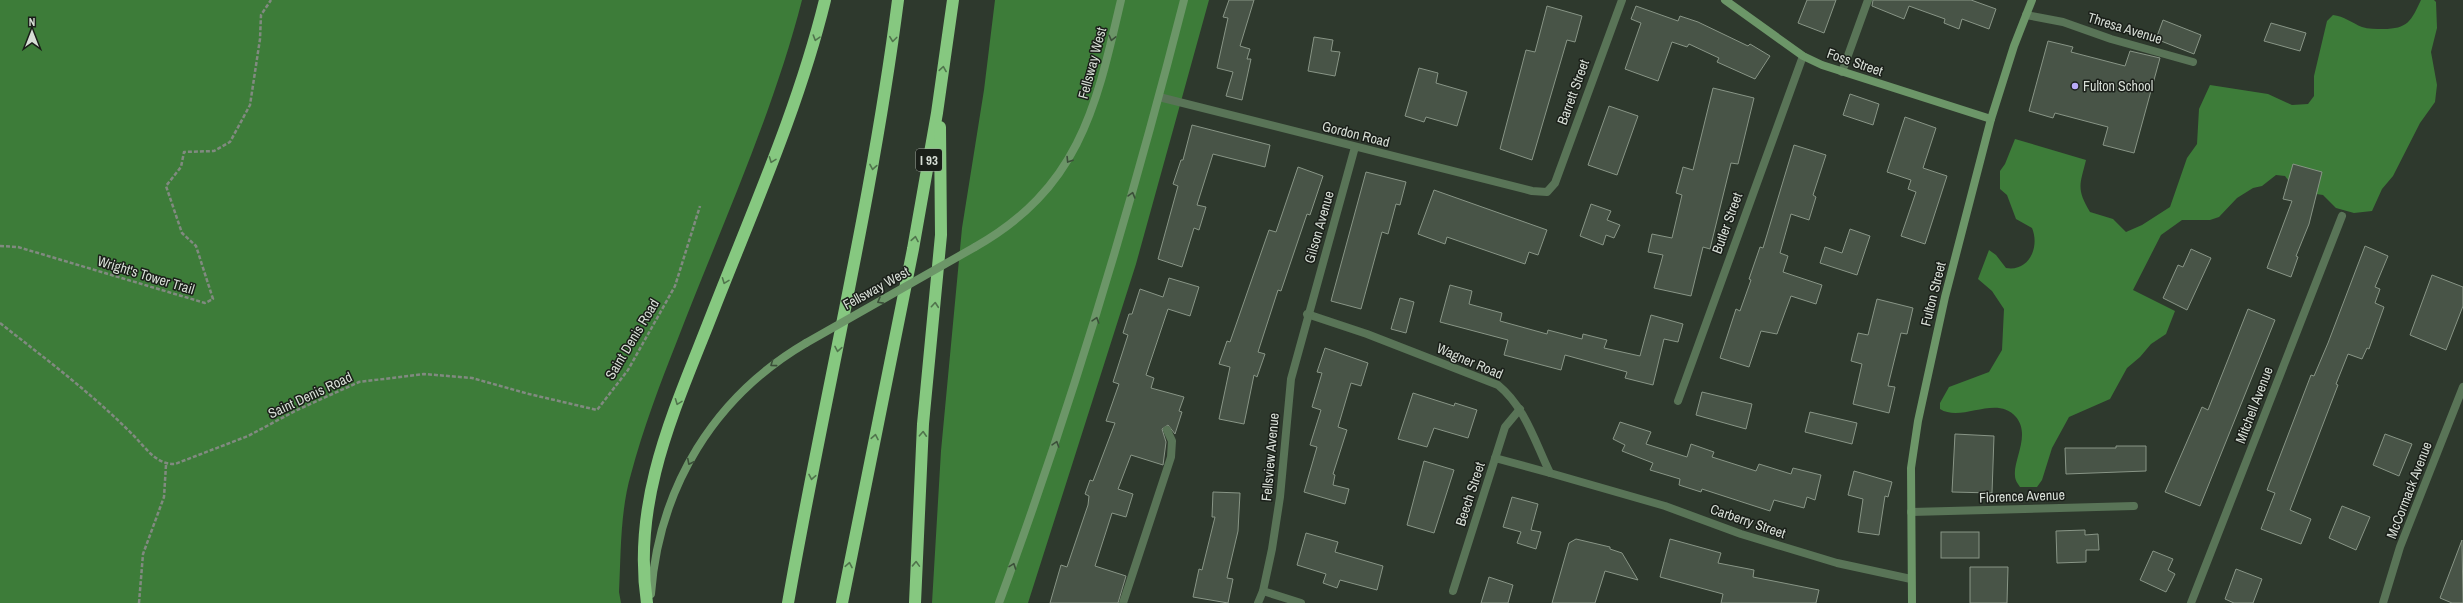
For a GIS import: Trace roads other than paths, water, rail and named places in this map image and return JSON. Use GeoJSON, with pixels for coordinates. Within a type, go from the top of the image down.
{"type":"FeatureCollection","features":[{"type":"Feature","properties":{"kind":"highway"},"geometry":{"type":"LineString","coordinates":[[647,603],[643,560],[644,528],[659,457],[793,107],[826,0]]}},
{"type":"Feature","properties":{"kind":"highway"},"geometry":{"type":"LineString","coordinates":[[788,603],[858,248],[882,115],[898,0]]}},
{"type":"Feature","properties":{"kind":"highway","name":"I 93"},"geometry":{"type":"LineString","coordinates":[[842,603],[912,256],[940,91],[953,0]]}},
{"type":"Feature","properties":{"kind":"highway"},"geometry":{"type":"LineString","coordinates":[[915,603],[923,424],[941,235],[940,91]]}},
{"type":"Feature","properties":{"kind":"main road","name":"Fellsway West"},"geometry":{"type":"LineString","coordinates":[[650,603],[654,560],[663,526],[680,482],[699,445],[719,416],[741,390],[775,362],[1000,232],[1027,210],[1050,186],[1070,158],[1086,126],[1097,96],[1121,0]]}},
{"type":"Feature","properties":{"kind":"main road"},"geometry":{"type":"LineString","coordinates":[[999,603],[1041,491],[1101,305],[1159,97],[1184,0]]}},
{"type":"Feature","properties":{"kind":"main road","name":"Foss Street"},"geometry":{"type":"LineString","coordinates":[[1725,0],[1803,56],[1842,72],[1991,119]]}},
{"type":"Feature","properties":{"kind":"main road","name":"Fulton Street"},"geometry":{"type":"LineString","coordinates":[[1912,603],[1912,468],[1923,394],[1945,297],[1991,119],[2032,0]]}},
{"type":"Feature","properties":{"kind":"street","name":"Barrett Street"},"geometry":{"type":"LineString","coordinates":[[1547,192],[1555,183],[1622,0]]}},
{"type":"Feature","properties":{"kind":"street"},"geometry":{"type":"LineString","coordinates":[[1842,72],[1868,0]]}},
{"type":"Feature","properties":{"kind":"street","name":"Thresa Avenue"},"geometry":{"type":"LineString","coordinates":[[2026,15],[2062,22],[2111,39],[2193,62]]}},
{"type":"Feature","properties":{"kind":"street","name":"Butler Street"},"geometry":{"type":"LineString","coordinates":[[1678,401],[1803,56]]}},
{"type":"Feature","properties":{"kind":"street","name":"Gordon Road"},"geometry":{"type":"LineString","coordinates":[[1159,97],[1532,191],[1547,192]]}},
{"type":"Feature","properties":{"kind":"street","name":"Gilson Avenue"},"geometry":{"type":"LineString","coordinates":[[1308,314],[1355,147]]}},
{"type":"Feature","properties":{"kind":"street","name":"Mitchell Avenue"},"geometry":{"type":"LineString","coordinates":[[2191,603],[2342,216]]}},
{"type":"Feature","properties":{"kind":"street","name":"Wagner Road"},"geometry":{"type":"LineString","coordinates":[[1308,314],[1367,334],[1498,385],[1511,396],[1520,409],[1550,473]]}},
{"type":"Feature","properties":{"kind":"street","name":"Fellsview Avenue"},"geometry":{"type":"LineString","coordinates":[[1258,603],[1263,591],[1280,498],[1291,379],[1308,314]]}},
{"type":"Feature","properties":{"kind":"street","name":"McCormack Avenue"},"geometry":{"type":"LineString","coordinates":[[2384,603],[2400,547],[2463,387]]}},
{"type":"Feature","properties":{"kind":"street","name":"Beech Street"},"geometry":{"type":"LineString","coordinates":[[1453,591],[1505,427],[1520,409]]}},
{"type":"Feature","properties":{"kind":"street"},"geometry":{"type":"LineString","coordinates":[[1123,603],[1171,457],[1172,441],[1167,430]]}},
{"type":"Feature","properties":{"kind":"street"},"geometry":{"type":"LineString","coordinates":[[1495,458],[1550,473]]}},
{"type":"Feature","properties":{"kind":"street","name":"Carberry Street"},"geometry":{"type":"LineString","coordinates":[[1550,473],[1665,506],[1741,534],[1837,564],[1911,579]]}},
{"type":"Feature","properties":{"kind":"street","name":"Florence Avenue"},"geometry":{"type":"LineString","coordinates":[[1911,512],[2134,506]]}},
{"type":"Feature","properties":{"kind":"street"},"geometry":{"type":"LineString","coordinates":[[1263,591],[1301,603]]}},
{"type":"Feature","properties":{"kind":"place","name":"Fulton School"},"geometry":{"type":"Point","coordinates":[2075,86]}}]}
